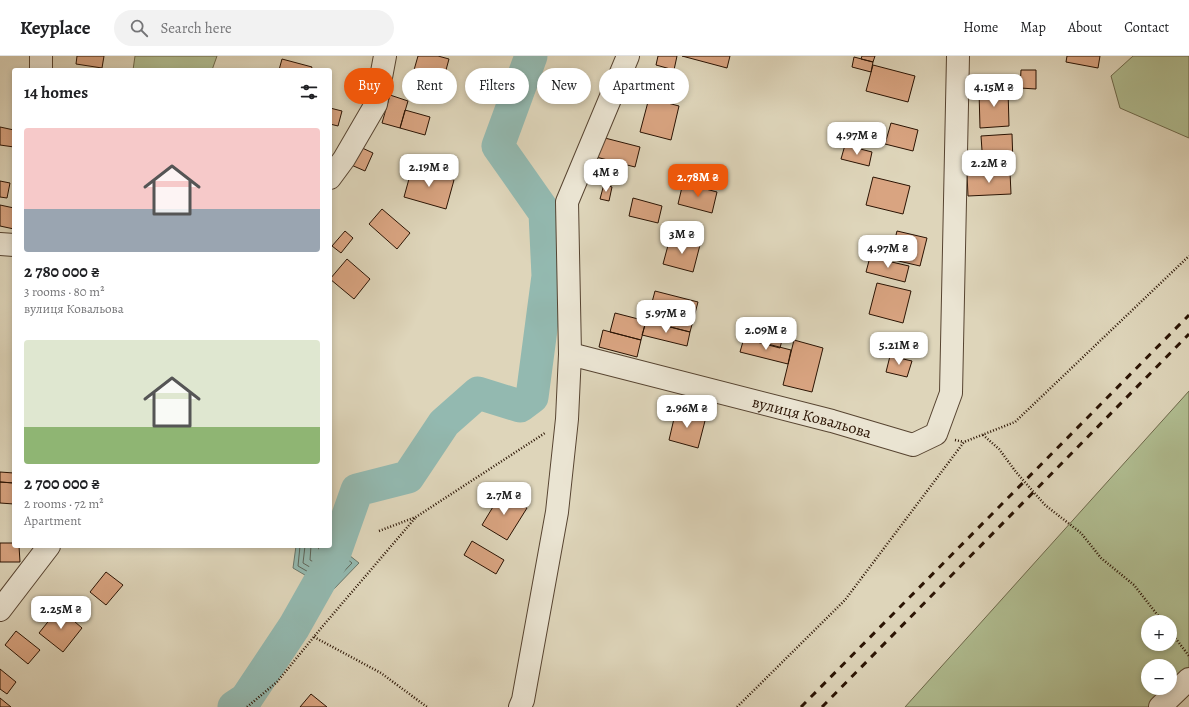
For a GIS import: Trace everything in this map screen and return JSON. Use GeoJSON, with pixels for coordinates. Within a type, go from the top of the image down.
{"type":"FeatureCollection","features":[{"type":"Feature","properties":{"kind":"street"},"geometry":{"type":"LineString","coordinates":[[41,56],[41,68]]}},
{"type":"Feature","properties":{"kind":"street"},"geometry":{"type":"LineString","coordinates":[[332,175],[344,160],[376,104],[385,56]]}},
{"type":"Feature","properties":{"kind":"street"},"geometry":{"type":"LineString","coordinates":[[520,707],[523,700],[557,512],[567,419],[570,354],[567,202],[628,56]]}},
{"type":"Feature","properties":{"kind":"street","name":"вулиця Ковальова"},"geometry":{"type":"LineString","coordinates":[[570,354],[832,421],[913,445],[936,434],[951,393],[958,56]]}},
{"type":"Feature","properties":{"kind":"street"},"geometry":{"type":"LineString","coordinates":[[0,244],[12,246]]}},
{"type":"Feature","properties":{"kind":"street"},"geometry":{"type":"LineString","coordinates":[[0,610],[47,548]]}},
{"type":"Feature","properties":{"kind":"street"},"geometry":{"type":"LineString","coordinates":[[1160,707],[1189,679]]}},
{"type":"Feature","properties":{"kind":"path"},"geometry":{"type":"LineString","coordinates":[[737,707],[845,600],[964,442],[1015,422],[1189,256]]}},
{"type":"Feature","properties":{"kind":"path"},"geometry":{"type":"LineString","coordinates":[[379,531],[416,517],[567,419]]}},
{"type":"Feature","properties":{"kind":"path"},"geometry":{"type":"LineString","coordinates":[[983,435],[999,449],[1016,472],[1045,505],[1081,533],[1101,558],[1134,585],[1158,615]]}},
{"type":"Feature","properties":{"kind":"path"},"geometry":{"type":"LineString","coordinates":[[247,707],[277,682],[416,517]]}},
{"type":"Feature","properties":{"kind":"path"},"geometry":{"type":"LineString","coordinates":[[314,637],[381,673],[427,707]]}},
{"type":"Feature","properties":{"kind":"path"},"geometry":{"type":"LineString","coordinates":[[1177,640],[1189,656]]}},
{"type":"Feature","properties":{"kind":"green space"},"geometry":{"type":"Polygon","coordinates":[[[135,56],[217,56],[213,68],[133,68],[135,56]]]}},
{"type":"Feature","properties":{"kind":"green space"},"geometry":{"type":"Polygon","coordinates":[[[1133,56],[1189,56],[1189,138],[1120,108],[1111,76],[1133,56]]]}},
{"type":"Feature","properties":{"kind":"green space"},"geometry":{"type":"Polygon","coordinates":[[[1189,391],[1189,680],[1177,690],[1177,659],[1141,659],[1141,695],[1172,695],[1158,707],[905,707],[1189,391]]]}},
{"type":"Feature","properties":{"kind":"water"},"geometry":{"type":"Polygon","coordinates":[[[332,542],[359,563],[332,591],[293,568],[296,548],[332,548],[332,542]]]}},
{"type":"Feature","properties":{"kind":"building"},"geometry":{"type":"Polygon","coordinates":[[[77,56],[104,56],[102,68],[76,64],[77,56]]]}},
{"type":"Feature","properties":{"kind":"building"},"geometry":{"type":"Polygon","coordinates":[[[418,56],[438,56],[449,59],[447,68],[415,68],[418,56]]]}},
{"type":"Feature","properties":{"kind":"building"},"geometry":{"type":"Polygon","coordinates":[[[658,56],[677,56],[674,68],[667,68],[656,65],[658,56]]]}},
{"type":"Feature","properties":{"kind":"building"},"geometry":{"type":"Polygon","coordinates":[[[682,56],[730,56],[727,68],[682,56]]]}},
{"type":"Feature","properties":{"kind":"building"},"geometry":{"type":"Polygon","coordinates":[[[862,56],[875,56],[873,62],[861,59],[862,56]]]}},
{"type":"Feature","properties":{"kind":"building"},"geometry":{"type":"Polygon","coordinates":[[[1067,56],[1100,56],[1098,68],[1066,62],[1067,56]]]}},
{"type":"Feature","properties":{"kind":"building"},"geometry":{"type":"Polygon","coordinates":[[[854,57],[873,62],[871,72],[852,67],[854,57]]]}},
{"type":"Feature","properties":{"kind":"building"},"geometry":{"type":"Polygon","coordinates":[[[282,59],[312,67],[312,68],[280,68],[282,59]]]}},
{"type":"Feature","properties":{"kind":"building"},"geometry":{"type":"Polygon","coordinates":[[[873,65],[915,76],[908,102],[866,91],[873,65]]]}},
{"type":"Feature","properties":{"kind":"building"},"geometry":{"type":"Polygon","coordinates":[[[1021,70],[1036,70],[1036,89],[1020,88],[1021,70]]]}},
{"type":"Feature","properties":{"kind":"building"},"geometry":{"type":"Polygon","coordinates":[[[1008,89],[1009,126],[980,128],[979,91],[1008,89]]]}},
{"type":"Feature","properties":{"kind":"building"},"geometry":{"type":"Polygon","coordinates":[[[394,96],[402,99],[402,104],[407,104],[400,128],[382,123],[387,104],[394,104],[394,96]]]}},
{"type":"Feature","properties":{"kind":"building"},"geometry":{"type":"Polygon","coordinates":[[[647,104],[672,104],[679,106],[671,140],[640,132],[647,104]]]}},
{"type":"Feature","properties":{"kind":"building"},"geometry":{"type":"Polygon","coordinates":[[[332,108],[342,111],[338,126],[332,124],[332,108]]]}},
{"type":"Feature","properties":{"kind":"building"},"geometry":{"type":"Polygon","coordinates":[[[405,110],[430,117],[425,135],[400,128],[405,110]]]}},
{"type":"Feature","properties":{"kind":"building"},"geometry":{"type":"Polygon","coordinates":[[[891,123],[918,130],[913,151],[885,144],[891,123]]]}},
{"type":"Feature","properties":{"kind":"building"},"geometry":{"type":"Polygon","coordinates":[[[0,127],[12,130],[12,147],[0,145],[0,127]]]}},
{"type":"Feature","properties":{"kind":"building"},"geometry":{"type":"Polygon","coordinates":[[[1012,134],[1013,164],[983,165],[981,136],[1012,134]]]}},
{"type":"Feature","properties":{"kind":"building"},"geometry":{"type":"Polygon","coordinates":[[[601,137],[640,147],[635,167],[596,157],[601,137]]]}},
{"type":"Feature","properties":{"kind":"building"},"geometry":{"type":"Polygon","coordinates":[[[845,145],[872,152],[869,166],[841,159],[845,145]]]}},
{"type":"Feature","properties":{"kind":"building"},"geometry":{"type":"Polygon","coordinates":[[[358,146],[373,153],[365,171],[349,164],[358,146]]]}},
{"type":"Feature","properties":{"kind":"building"},"geometry":{"type":"Polygon","coordinates":[[[412,168],[454,180],[446,209],[404,197],[412,168]]]}},
{"type":"Feature","properties":{"kind":"building"},"geometry":{"type":"Polygon","coordinates":[[[1010,172],[1011,194],[968,196],[967,174],[1010,172]]]}},
{"type":"Feature","properties":{"kind":"building"},"geometry":{"type":"Polygon","coordinates":[[[873,177],[910,186],[903,214],[866,205],[873,177]]]}},
{"type":"Feature","properties":{"kind":"building"},"geometry":{"type":"Polygon","coordinates":[[[0,181],[10,183],[7,198],[0,197],[0,181]]]}},
{"type":"Feature","properties":{"kind":"building"},"geometry":{"type":"Polygon","coordinates":[[[683,183],[717,192],[712,213],[678,204],[683,183]]]}},
{"type":"Feature","properties":{"kind":"building"},"geometry":{"type":"Polygon","coordinates":[[[604,184],[612,187],[609,201],[600,199],[604,184]]]}},
{"type":"Feature","properties":{"kind":"building"},"geometry":{"type":"Polygon","coordinates":[[[633,198],[662,206],[658,223],[629,216],[633,198]]]}},
{"type":"Feature","properties":{"kind":"building"},"geometry":{"type":"Polygon","coordinates":[[[0,205],[12,208],[12,229],[0,226],[0,205]]]}},
{"type":"Feature","properties":{"kind":"building"},"geometry":{"type":"Polygon","coordinates":[[[382,209],[410,233],[397,249],[369,224],[382,209]]]}},
{"type":"Feature","properties":{"kind":"building"},"geometry":{"type":"Polygon","coordinates":[[[345,231],[353,238],[341,253],[332,246],[345,231]]]}},
{"type":"Feature","properties":{"kind":"building"},"geometry":{"type":"Polygon","coordinates":[[[897,231],[927,238],[920,266],[890,259],[897,231]]]}},
{"type":"Feature","properties":{"kind":"building"},"geometry":{"type":"Polygon","coordinates":[[[670,238],[700,245],[693,272],[663,264],[670,238]]]}},
{"type":"Feature","properties":{"kind":"building"},"geometry":{"type":"Polygon","coordinates":[[[870,257],[909,266],[905,282],[866,272],[870,257]]]}},
{"type":"Feature","properties":{"kind":"building"},"geometry":{"type":"Polygon","coordinates":[[[347,259],[370,279],[354,299],[332,281],[332,277],[347,259]]]}},
{"type":"Feature","properties":{"kind":"building"},"geometry":{"type":"Polygon","coordinates":[[[877,283],[911,291],[903,323],[869,314],[877,283]]]}},
{"type":"Feature","properties":{"kind":"building"},"geometry":{"type":"Polygon","coordinates":[[[655,291],[698,302],[690,332],[647,321],[655,291]]]}},
{"type":"Feature","properties":{"kind":"building"},"geometry":{"type":"Polygon","coordinates":[[[615,313],[646,321],[641,340],[610,332],[615,313]]]}},
{"type":"Feature","properties":{"kind":"building"},"geometry":{"type":"Polygon","coordinates":[[[646,321],[690,332],[687,346],[642,335],[646,321]]]}},
{"type":"Feature","properties":{"kind":"building"},"geometry":{"type":"Polygon","coordinates":[[[749,323],[784,332],[780,348],[745,339],[749,323]]]}},
{"type":"Feature","properties":{"kind":"building"},"geometry":{"type":"Polygon","coordinates":[[[603,330],[641,340],[637,357],[599,347],[603,330]]]}},
{"type":"Feature","properties":{"kind":"building"},"geometry":{"type":"Polygon","coordinates":[[[744,338],[791,350],[788,364],[740,352],[744,338]]]}},
{"type":"Feature","properties":{"kind":"building"},"geometry":{"type":"Polygon","coordinates":[[[794,340],[823,348],[812,392],[783,385],[794,340]]]}},
{"type":"Feature","properties":{"kind":"building"},"geometry":{"type":"Polygon","coordinates":[[[890,356],[912,361],[907,377],[886,372],[890,356]]]}},
{"type":"Feature","properties":{"kind":"building"},"geometry":{"type":"Polygon","coordinates":[[[676,410],[706,417],[698,448],[669,440],[676,410]]]}},
{"type":"Feature","properties":{"kind":"building"},"geometry":{"type":"Polygon","coordinates":[[[0,472],[12,473],[12,483],[0,482],[0,472]]]}},
{"type":"Feature","properties":{"kind":"building"},"geometry":{"type":"Polygon","coordinates":[[[0,482],[12,483],[12,504],[0,503],[0,482]]]}},
{"type":"Feature","properties":{"kind":"building"},"geometry":{"type":"Polygon","coordinates":[[[502,492],[527,508],[507,540],[482,525],[502,492]]]}},
{"type":"Feature","properties":{"kind":"building"},"geometry":{"type":"Polygon","coordinates":[[[472,541],[504,560],[496,574],[464,555],[472,541]]]}},
{"type":"Feature","properties":{"kind":"building"},"geometry":{"type":"Polygon","coordinates":[[[0,543],[12,543],[12,548],[19,548],[20,562],[0,562],[0,543]]]}},
{"type":"Feature","properties":{"kind":"building"},"geometry":{"type":"Polygon","coordinates":[[[106,572],[123,585],[106,605],[90,592],[106,572]]]}},
{"type":"Feature","properties":{"kind":"building"},"geometry":{"type":"Polygon","coordinates":[[[59,608],[82,628],[63,652],[39,633],[59,608]]]}},
{"type":"Feature","properties":{"kind":"building"},"geometry":{"type":"Polygon","coordinates":[[[16,631],[40,650],[28,664],[5,645],[16,631]]]}},
{"type":"Feature","properties":{"kind":"building"},"geometry":{"type":"Polygon","coordinates":[[[0,669],[16,682],[7,694],[0,689],[0,669]]]}},
{"type":"Feature","properties":{"kind":"building"},"geometry":{"type":"Polygon","coordinates":[[[311,694],[327,707],[300,707],[311,694]]]}},
{"type":"Feature","properties":{"kind":"building"},"geometry":{"type":"Polygon","coordinates":[[[0,698],[11,707],[0,707],[0,698]]]}},
{"type":"Feature","properties":{"kind":"waterway"},"geometry":{"type":"LineString","coordinates":[[234,707],[246,699],[294,627],[333,558],[357,490],[408,477],[444,423],[478,393],[520,406],[532,397],[548,276],[545,213],[498,146],[531,56]]}},
{"type":"Feature","properties":{"kind":"railway"},"geometry":{"type":"LineString","coordinates":[[801,707],[1189,315]]}},
{"type":"Feature","properties":{"kind":"railway"},"geometry":{"type":"LineString","coordinates":[[822,707],[1189,334]]}}]}
